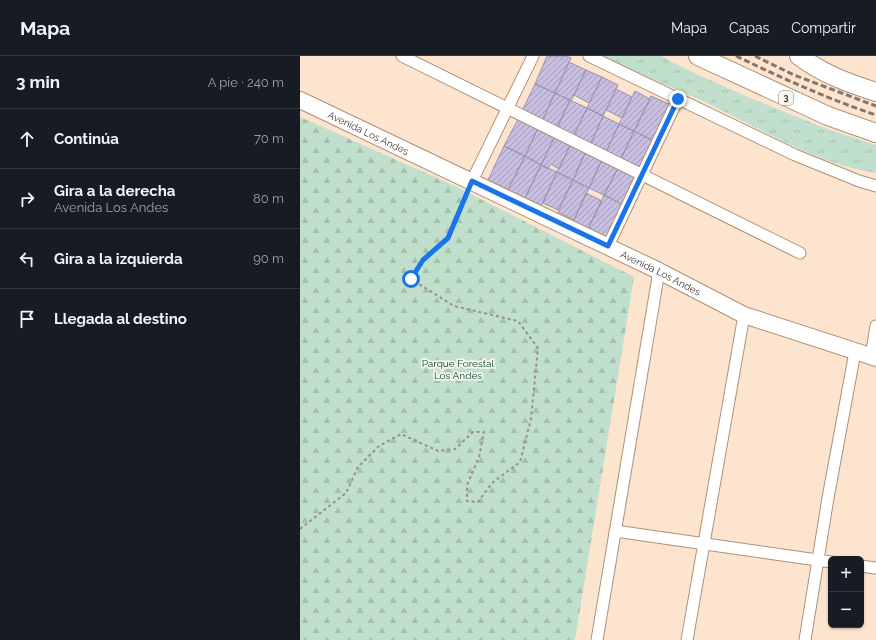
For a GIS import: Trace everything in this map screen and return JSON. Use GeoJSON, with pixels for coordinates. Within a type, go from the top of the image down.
{"type":"FeatureCollection","features":[{"type":"Feature","properties":{"kind":"main road","name":"3"},"geometry":{"type":"LineString","coordinates":[[698,56],[828,116],[876,133]]}},
{"type":"Feature","properties":{"kind":"main road"},"geometry":{"type":"LineString","coordinates":[[720,56],[734,67],[828,116]]}},
{"type":"Feature","properties":{"kind":"main road"},"geometry":{"type":"LineString","coordinates":[[799,56],[829,75],[876,91]]}},
{"type":"Feature","properties":{"kind":"main road"},"geometry":{"type":"LineString","coordinates":[[815,56],[840,72],[876,91]]}},
{"type":"Feature","properties":{"kind":"street"},"geometry":{"type":"LineString","coordinates":[[402,56],[800,253]]}},
{"type":"Feature","properties":{"kind":"street"},"geometry":{"type":"LineString","coordinates":[[472,181],[533,56]]}},
{"type":"Feature","properties":{"kind":"street"},"geometry":{"type":"LineString","coordinates":[[589,56],[795,155],[859,181],[876,186]]}},
{"type":"Feature","properties":{"kind":"street"},"geometry":{"type":"LineString","coordinates":[[608,246],[678,99]]}},
{"type":"Feature","properties":{"kind":"street","name":"Avenida Los Andes"},"geometry":{"type":"LineString","coordinates":[[300,100],[608,246],[744,315],[874,358]]}},
{"type":"Feature","properties":{"kind":"street"},"geometry":{"type":"LineString","coordinates":[[597,640],[659,271]]}},
{"type":"Feature","properties":{"kind":"street"},"geometry":{"type":"LineString","coordinates":[[687,640],[744,315]]}},
{"type":"Feature","properties":{"kind":"street"},"geometry":{"type":"LineString","coordinates":[[874,358],[876,326]]}},
{"type":"Feature","properties":{"kind":"street"},"geometry":{"type":"LineString","coordinates":[[805,640],[855,352]]}},
{"type":"Feature","properties":{"kind":"street"},"geometry":{"type":"LineString","coordinates":[[616,530],[828,562]]}},
{"type":"Feature","properties":{"kind":"street"},"geometry":{"type":"LineString","coordinates":[[864,566],[876,568]]}},
{"type":"Feature","properties":{"kind":"path"},"geometry":{"type":"LineString","coordinates":[[300,529],[346,493],[358,467],[379,446],[401,434],[438,451],[455,448],[473,432],[484,432],[479,457],[467,484],[466,501],[478,502],[492,483],[520,462],[532,419],[538,348],[518,321],[454,306],[411,279],[423,260],[448,238],[472,181]]}},
{"type":"Feature","properties":{"kind":"green space"},"geometry":{"type":"Polygon","coordinates":[[[602,56],[661,56],[694,73],[750,98],[827,129],[876,145],[876,173],[831,162],[788,144],[705,102],[627,69],[602,56]]]}},
{"type":"Feature","properties":{"kind":"green space","name":"Parque Forestal Los Andes"},"geometry":{"type":"Polygon","coordinates":[[[300,117],[457,187],[634,277],[575,640],[300,640],[300,117]]]}},
{"type":"Feature","properties":{"kind":"building"},"geometry":{"type":"Polygon","coordinates":[[[547,56],[566,56],[571,58],[555,93],[535,84],[547,56]]]}},
{"type":"Feature","properties":{"kind":"building"},"geometry":{"type":"Polygon","coordinates":[[[569,62],[586,70],[571,101],[555,93],[569,62]]]}},
{"type":"Feature","properties":{"kind":"building"},"geometry":{"type":"Polygon","coordinates":[[[586,70],[602,77],[589,103],[574,95],[586,70]]]}},
{"type":"Feature","properties":{"kind":"building"},"geometry":{"type":"Polygon","coordinates":[[[602,77],[618,85],[603,116],[587,108],[602,77]]]}},
{"type":"Feature","properties":{"kind":"building"},"geometry":{"type":"Polygon","coordinates":[[[535,84],[555,93],[542,121],[522,111],[535,84]]]}},
{"type":"Feature","properties":{"kind":"building"},"geometry":{"type":"Polygon","coordinates":[[[616,89],[632,97],[622,118],[606,110],[616,89]]]}},
{"type":"Feature","properties":{"kind":"building"},"geometry":{"type":"Polygon","coordinates":[[[635,91],[650,99],[634,131],[619,124],[635,91]]]}},
{"type":"Feature","properties":{"kind":"building"},"geometry":{"type":"Polygon","coordinates":[[[555,93],[570,100],[557,129],[542,121],[555,93]]]}},
{"type":"Feature","properties":{"kind":"building"},"geometry":{"type":"Polygon","coordinates":[[[651,96],[671,105],[654,141],[634,131],[651,96]]]}},
{"type":"Feature","properties":{"kind":"building"},"geometry":{"type":"Polygon","coordinates":[[[570,100],[587,108],[573,137],[556,129],[570,100]]]}},
{"type":"Feature","properties":{"kind":"building"},"geometry":{"type":"Polygon","coordinates":[[[587,108],[603,116],[590,145],[573,137],[587,108]]]}},
{"type":"Feature","properties":{"kind":"building"},"geometry":{"type":"Polygon","coordinates":[[[603,116],[619,124],[606,152],[590,145],[603,116]]]}},
{"type":"Feature","properties":{"kind":"building"},"geometry":{"type":"Polygon","coordinates":[[[518,119],[538,128],[525,156],[504,146],[518,119]]]}},
{"type":"Feature","properties":{"kind":"building"},"geometry":{"type":"Polygon","coordinates":[[[619,124],[634,131],[621,159],[606,152],[619,124]]]}},
{"type":"Feature","properties":{"kind":"building"},"geometry":{"type":"Polygon","coordinates":[[[538,128],[555,136],[541,165],[525,156],[538,128]]]}},
{"type":"Feature","properties":{"kind":"building"},"geometry":{"type":"Polygon","coordinates":[[[634,131],[654,141],[640,170],[620,161],[634,131]]]}},
{"type":"Feature","properties":{"kind":"building"},"geometry":{"type":"Polygon","coordinates":[[[555,136],[571,144],[559,169],[551,164],[548,169],[541,165],[555,136]]]}},
{"type":"Feature","properties":{"kind":"building"},"geometry":{"type":"Polygon","coordinates":[[[571,144],[586,151],[573,180],[557,172],[571,144]]]}},
{"type":"Feature","properties":{"kind":"building"},"geometry":{"type":"Polygon","coordinates":[[[504,146],[525,156],[508,190],[488,180],[504,146]]]}},
{"type":"Feature","properties":{"kind":"building"},"geometry":{"type":"Polygon","coordinates":[[[586,151],[602,159],[589,188],[573,180],[586,151]]]}},
{"type":"Feature","properties":{"kind":"building"},"geometry":{"type":"Polygon","coordinates":[[[525,156],[541,165],[525,198],[508,190],[525,156]]]}},
{"type":"Feature","properties":{"kind":"building"},"geometry":{"type":"Polygon","coordinates":[[[602,160],[618,168],[604,195],[589,188],[602,160]]]}},
{"type":"Feature","properties":{"kind":"building"},"geometry":{"type":"Polygon","coordinates":[[[541,165],[557,172],[541,206],[525,198],[541,165]]]}},
{"type":"Feature","properties":{"kind":"building"},"geometry":{"type":"Polygon","coordinates":[[[618,168],[635,176],[622,204],[604,195],[618,168]]]}},
{"type":"Feature","properties":{"kind":"building"},"geometry":{"type":"Polygon","coordinates":[[[557,172],[573,180],[558,210],[543,203],[557,172]]]}},
{"type":"Feature","properties":{"kind":"building"},"geometry":{"type":"Polygon","coordinates":[[[573,180],[589,188],[574,220],[558,212],[573,180]]]}},
{"type":"Feature","properties":{"kind":"building"},"geometry":{"type":"Polygon","coordinates":[[[586,193],[602,201],[588,229],[573,222],[586,193]]]}},
{"type":"Feature","properties":{"kind":"building"},"geometry":{"type":"Polygon","coordinates":[[[604,195],[622,204],[606,238],[588,229],[604,195]]]}},
{"type":"Feature","properties":{"kind":"railway"},"geometry":{"type":"LineString","coordinates":[[736,56],[805,88],[876,115]]}},
{"type":"Feature","properties":{"kind":"railway"},"geometry":{"type":"LineString","coordinates":[[755,56],[794,75],[876,106]]}},
{"type":"Feature","properties":{"kind":"route"},"geometry":{"type":"LineString","coordinates":[[411,279],[423,260],[448,238],[472,181],[608,246],[678,99]]}}]}
